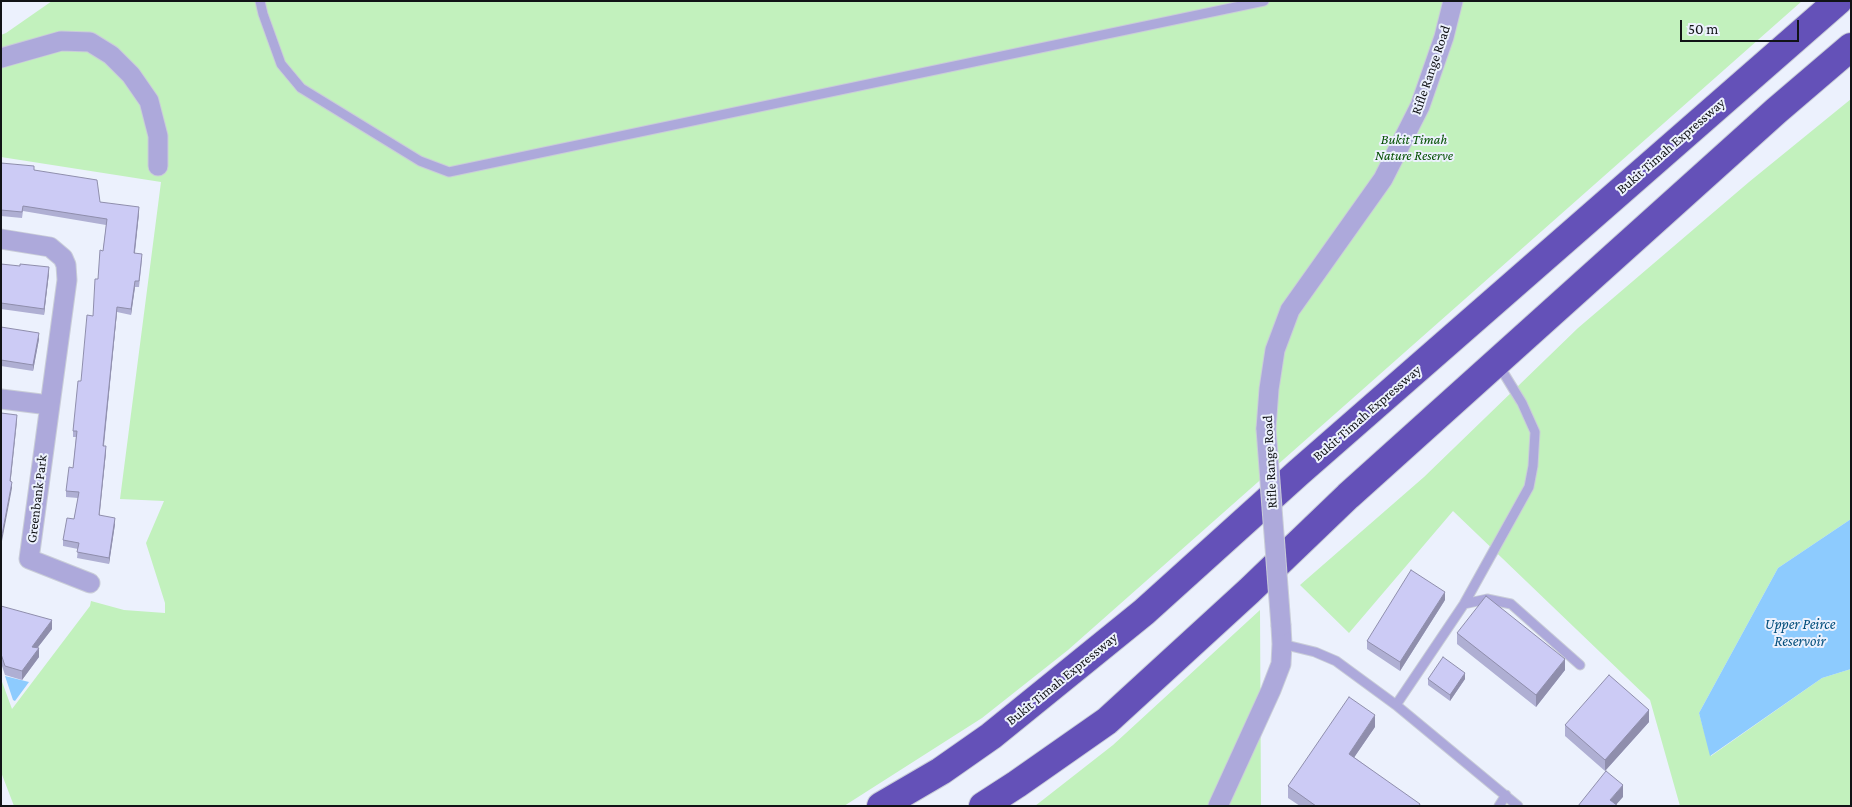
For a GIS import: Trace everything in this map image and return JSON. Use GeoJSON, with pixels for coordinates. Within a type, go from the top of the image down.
{"type":"FeatureCollection","features":[{"type":"Feature","properties":{"kind":"highway","name":"Bukit Timah Expressway"},"geometry":{"type":"LineString","coordinates":[[881,806],[941,771],[991,736],[1137,618],[1298,473],[1838,1]]}},
{"type":"Feature","properties":{"kind":"highway"},"geometry":{"type":"LineString","coordinates":[[983,806],[1107,721],[1250,592],[1348,496],[1776,110],[1851,47]]}},
{"type":"Feature","properties":{"kind":"street","name":"Rifle Range Road"},"geometry":{"type":"LineString","coordinates":[[1218,806],[1271,690],[1280,664],[1282,635],[1266,429],[1269,389],[1275,350],[1290,310],[1383,179],[1420,106],[1444,37],[1453,1]]}},
{"type":"Feature","properties":{"kind":"street"},"geometry":{"type":"LineString","coordinates":[[1,58],[61,41],[90,42],[111,55],[131,75],[149,100],[158,136],[158,166]]}},
{"type":"Feature","properties":{"kind":"street","name":"Greenbank Park"},"geometry":{"type":"LineString","coordinates":[[1,238],[50,247],[62,258],[66,265],[67,280],[29,559],[90,583]]}},
{"type":"Feature","properties":{"kind":"street"},"geometry":{"type":"LineString","coordinates":[[1,399],[49,405]]}},
{"type":"Feature","properties":{"kind":"lane"},"geometry":{"type":"LineString","coordinates":[[260,1],[281,64],[301,88],[420,161],[449,172],[1264,1]]}},
{"type":"Feature","properties":{"kind":"lane"},"geometry":{"type":"LineString","coordinates":[[1396,705],[1464,604],[1529,487],[1533,466],[1535,432],[1522,403],[1497,362]]}},
{"type":"Feature","properties":{"kind":"lane"},"geometry":{"type":"LineString","coordinates":[[1464,604],[1487,599],[1511,604],[1580,665]]}},
{"type":"Feature","properties":{"kind":"lane"},"geometry":{"type":"LineString","coordinates":[[1282,635],[1336,661],[1396,705],[1518,806]]}},
{"type":"Feature","properties":{"kind":"lane"},"geometry":{"type":"LineString","coordinates":[[1498,806],[1506,795]]}},
{"type":"Feature","properties":{"kind":"green space","name":"Bukit Timah Nature Reserve"},"geometry":{"type":"Polygon","coordinates":[[[52,1],[1802,1],[1068,650],[982,718],[844,806],[14,806],[1,772],[1,679],[12,709],[90,606],[91,601],[124,610],[165,613],[165,603],[146,543],[164,501],[120,499],[161,182],[1,157],[1,35],[52,1]]]}},
{"type":"Feature","properties":{"kind":"green space"},"geometry":{"type":"Polygon","coordinates":[[[1851,99],[1851,519],[1778,568],[1699,713],[1711,756],[1822,678],[1851,669],[1851,806],[1680,806],[1650,700],[1453,511],[1349,633],[1300,585],[1424,477],[1578,328],[1749,182],[1851,99]]]}},
{"type":"Feature","properties":{"kind":"green space"},"geometry":{"type":"Polygon","coordinates":[[[1260,610],[1261,806],[1035,806],[1113,745],[1260,610]]]}},
{"type":"Feature","properties":{"kind":"water","name":"Upper Peirce Reservoir"},"geometry":{"type":"Polygon","coordinates":[[[1851,519],[1851,669],[1822,678],[1710,756],[1699,713],[1778,568],[1851,519]]]}},
{"type":"Feature","properties":{"kind":"water"},"geometry":{"type":"Polygon","coordinates":[[[5,676],[29,682],[15,701],[13,700],[5,676]]]}},
{"type":"Feature","properties":{"kind":"building"},"geometry":{"type":"Polygon","coordinates":[[[1,163],[34,166],[34,170],[97,180],[100,202],[139,207],[134,253],[142,254],[139,281],[135,281],[131,309],[117,307],[103,446],[106,446],[99,515],[115,518],[109,558],[77,552],[79,543],[63,540],[67,518],[74,519],[79,492],[66,491],[69,467],[73,468],[77,431],[73,431],[78,381],[81,381],[87,315],[93,316],[95,279],[98,279],[100,250],[103,251],[107,219],[23,206],[22,212],[1,210],[1,163]]]}},
{"type":"Feature","properties":{"kind":"building"},"geometry":{"type":"Polygon","coordinates":[[[1,264],[49,267],[44,309],[1,303],[1,264]]]}},
{"type":"Feature","properties":{"kind":"building"},"geometry":{"type":"Polygon","coordinates":[[[1,327],[39,333],[33,365],[1,360],[1,327]]]}},
{"type":"Feature","properties":{"kind":"building"},"geometry":{"type":"Polygon","coordinates":[[[1,413],[17,415],[10,481],[12,482],[2,535],[1,535],[1,413]]]}},
{"type":"Feature","properties":{"kind":"building"},"geometry":{"type":"Polygon","coordinates":[[[1411,570],[1445,592],[1400,662],[1367,641],[1411,570]]]}},
{"type":"Feature","properties":{"kind":"building"},"geometry":{"type":"Polygon","coordinates":[[[1486,596],[1565,659],[1536,695],[1457,633],[1486,596]]]}},
{"type":"Feature","properties":{"kind":"building"},"geometry":{"type":"Polygon","coordinates":[[[1,606],[52,620],[32,647],[39,648],[22,671],[5,666],[1,654],[1,606]]]}},
{"type":"Feature","properties":{"kind":"building"},"geometry":{"type":"Polygon","coordinates":[[[1443,657],[1465,673],[1450,695],[1428,679],[1443,657]]]}},
{"type":"Feature","properties":{"kind":"building"},"geometry":{"type":"Polygon","coordinates":[[[1609,675],[1649,710],[1605,760],[1565,725],[1609,675]]]}},
{"type":"Feature","properties":{"kind":"building"},"geometry":{"type":"Polygon","coordinates":[[[1349,697],[1375,715],[1349,754],[1420,804],[1419,806],[1316,806],[1288,786],[1349,697]]]}},
{"type":"Feature","properties":{"kind":"building"},"geometry":{"type":"Polygon","coordinates":[[[1606,771],[1623,785],[1610,800],[1618,806],[1578,806],[1606,771]]]}}]}
